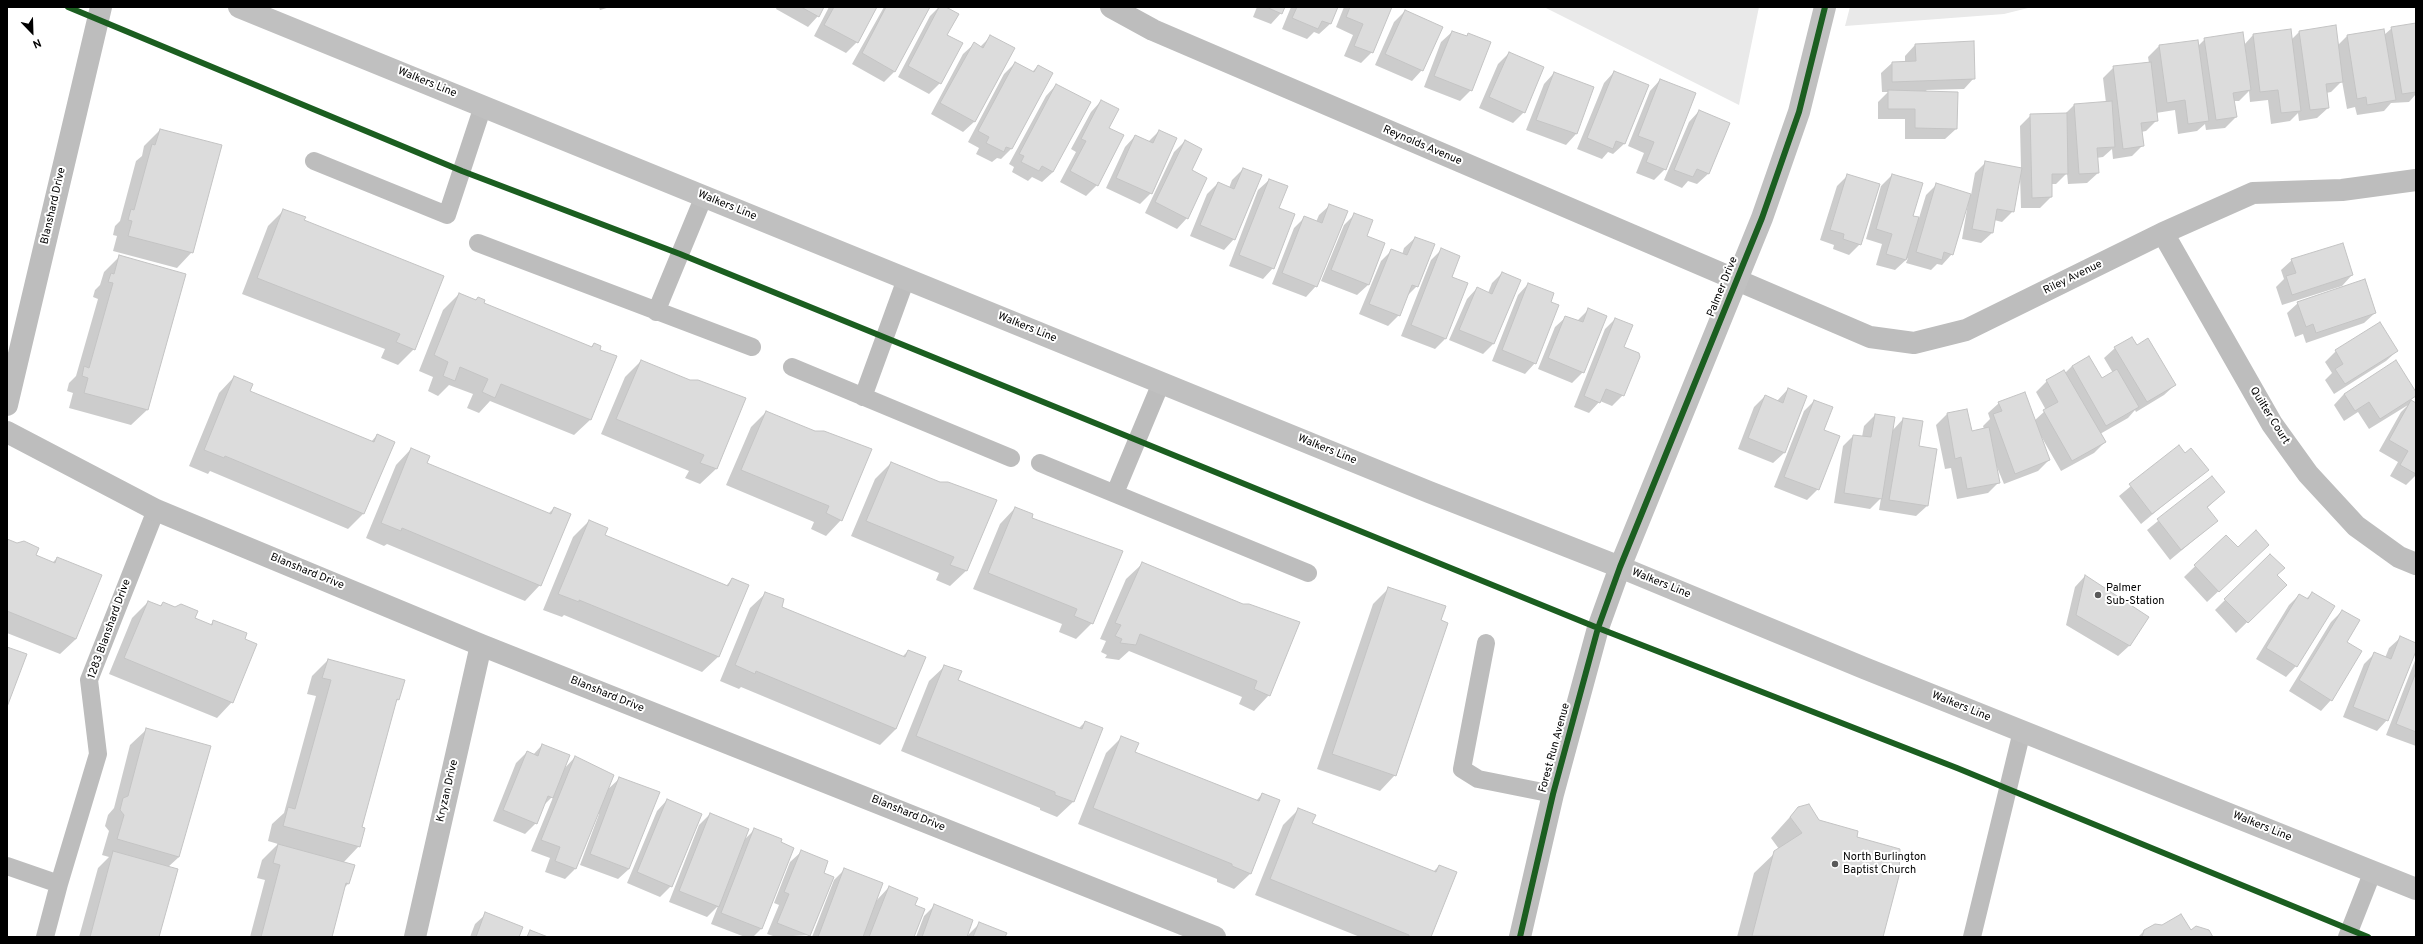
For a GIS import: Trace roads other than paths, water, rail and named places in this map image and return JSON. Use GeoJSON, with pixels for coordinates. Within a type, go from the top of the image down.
{"type":"FeatureCollection","features":[{"type":"Feature","properties":{"kind":"main road","name":"Walkers Line"},"geometry":{"type":"LineString","coordinates":[[239,7],[1429,492],[1620,567],[2022,732],[2416,889]]}},
{"type":"Feature","properties":{"kind":"main road","name":"Palmer Drive"},"geometry":{"type":"LineString","coordinates":[[1620,567],[1762,218],[1799,112],[1825,7]]}},
{"type":"Feature","properties":{"kind":"street","name":"Blanshard Drive"},"geometry":{"type":"LineString","coordinates":[[7,405],[101,7]]}},
{"type":"Feature","properties":{"kind":"street","name":"Reynolds Avenue"},"geometry":{"type":"LineString","coordinates":[[1111,7],[1153,30],[1736,282]]}},
{"type":"Feature","properties":{"kind":"street","name":"Riley Avenue"},"geometry":{"type":"LineString","coordinates":[[1736,282],[1870,338],[1914,343],[1966,330],[2163,233],[2253,193],[2342,190],[2416,180]]}},
{"type":"Feature","properties":{"kind":"street","name":"Quilter Court"},"geometry":{"type":"LineString","coordinates":[[2163,233],[2272,424],[2308,474],[2356,526],[2399,557],[2416,564]]}},
{"type":"Feature","properties":{"kind":"street","name":"Blanshard Drive"},"geometry":{"type":"LineString","coordinates":[[7,432],[156,510],[481,645],[1216,937]]}},
{"type":"Feature","properties":{"kind":"street","name":"Forest Run Avenue"},"geometry":{"type":"LineString","coordinates":[[1520,937],[1553,794],[1598,628],[1620,567]]}},
{"type":"Feature","properties":{"kind":"street","name":"Kryzan Drive"},"geometry":{"type":"LineString","coordinates":[[415,937],[481,645]]}},
{"type":"Feature","properties":{"kind":"lane"},"geometry":{"type":"LineString","coordinates":[[314,161],[447,215],[483,106]]}},
{"type":"Feature","properties":{"kind":"lane"},"geometry":{"type":"LineString","coordinates":[[656,312],[704,196]]}},
{"type":"Feature","properties":{"kind":"lane"},"geometry":{"type":"LineString","coordinates":[[478,243],[656,312],[752,347]]}},
{"type":"Feature","properties":{"kind":"lane"},"geometry":{"type":"LineString","coordinates":[[863,397],[906,279]]}},
{"type":"Feature","properties":{"kind":"lane"},"geometry":{"type":"LineString","coordinates":[[792,367],[1011,458]]}},
{"type":"Feature","properties":{"kind":"lane"},"geometry":{"type":"LineString","coordinates":[[1115,493],[1161,383]]}},
{"type":"Feature","properties":{"kind":"lane"},"geometry":{"type":"LineString","coordinates":[[1040,463],[1308,573]]}},
{"type":"Feature","properties":{"kind":"lane","name":"1283 Blanshard Drive"},"geometry":{"type":"LineString","coordinates":[[45,937],[59,884],[98,754],[90,680],[156,510]]}},
{"type":"Feature","properties":{"kind":"lane"},"geometry":{"type":"LineString","coordinates":[[1486,643],[1462,769],[1478,779],[1553,794]]}},
{"type":"Feature","properties":{"kind":"lane"},"geometry":{"type":"LineString","coordinates":[[1972,937],[2022,732]]}},
{"type":"Feature","properties":{"kind":"lane"},"geometry":{"type":"LineString","coordinates":[[7,866],[59,884]]}},
{"type":"Feature","properties":{"kind":"lane"},"geometry":{"type":"LineString","coordinates":[[2347,937],[2373,871]]}},
{"type":"Feature","properties":{"kind":"place","name":"Palmer Sub-Station"},"geometry":{"type":"Point","coordinates":[2098,595]}},
{"type":"Feature","properties":{"kind":"place","name":"North Burlington Baptist Church"},"geometry":{"type":"Point","coordinates":[1835,864]}}]}
